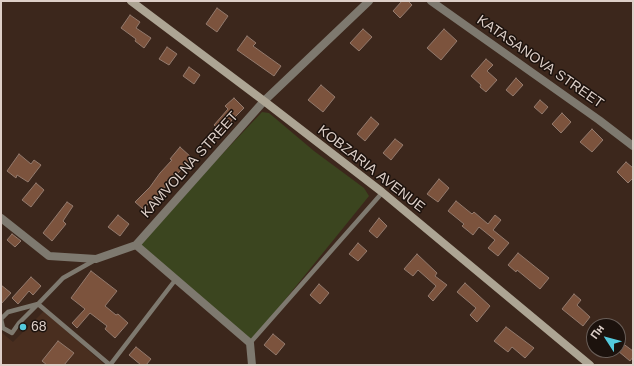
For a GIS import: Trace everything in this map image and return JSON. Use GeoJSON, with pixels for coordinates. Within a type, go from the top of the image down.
{"type":"FeatureCollection","features":[{"type":"Feature","properties":{"kind":"main road","name":"KOBZARIA AVENUE"},"geometry":{"type":"LineString","coordinates":[[131,1],[382,193],[590,365]]}},
{"type":"Feature","properties":{"kind":"street"},"geometry":{"type":"LineString","coordinates":[[264,102],[369,1]]}},
{"type":"Feature","properties":{"kind":"street","name":"KATASANOVA STREET"},"geometry":{"type":"LineString","coordinates":[[431,1],[599,120],[633,146]]}},
{"type":"Feature","properties":{"kind":"street","name":"KAMVOLNA STREET"},"geometry":{"type":"LineString","coordinates":[[1,218],[49,256],[96,259],[136,245],[264,102]]}},
{"type":"Feature","properties":{"kind":"street"},"geometry":{"type":"LineString","coordinates":[[136,245],[250,343],[252,365]]}},
{"type":"Feature","properties":{"kind":"lane"},"geometry":{"type":"LineString","coordinates":[[250,343],[382,193]]}},
{"type":"Feature","properties":{"kind":"lane"},"geometry":{"type":"LineString","coordinates":[[38,304],[8,312],[1,318],[4,328],[12,333],[18,323],[38,304],[63,278],[96,259]]}},
{"type":"Feature","properties":{"kind":"lane"},"geometry":{"type":"LineString","coordinates":[[38,304],[110,365],[176,279]]}},
{"type":"Feature","properties":{"kind":"shaded area"},"geometry":{"type":"Polygon","coordinates":[[[44,311],[105,365],[1,365],[1,332],[13,342],[44,311]]]}},
{"type":"Feature","properties":{"kind":"green space"},"geometry":{"type":"Polygon","coordinates":[[[262,112],[269,113],[314,151],[364,188],[369,196],[250,343],[136,245],[262,112]]]}},
{"type":"Feature","properties":{"kind":"building"},"geometry":{"type":"Polygon","coordinates":[[[402,1],[408,1],[412,5],[400,18],[393,11],[402,1]]]}},
{"type":"Feature","properties":{"kind":"building"},"geometry":{"type":"Polygon","coordinates":[[[217,8],[228,16],[217,32],[206,24],[217,8]]]}},
{"type":"Feature","properties":{"kind":"building"},"geometry":{"type":"Polygon","coordinates":[[[130,15],[140,22],[136,28],[151,38],[144,48],[135,41],[136,39],[121,28],[130,15]]]}},
{"type":"Feature","properties":{"kind":"building"},"geometry":{"type":"Polygon","coordinates":[[[363,29],[372,37],[359,51],[350,43],[363,29]]]}},
{"type":"Feature","properties":{"kind":"building"},"geometry":{"type":"Polygon","coordinates":[[[444,29],[457,41],[441,60],[427,48],[444,29]]]}},
{"type":"Feature","properties":{"kind":"building"},"geometry":{"type":"Polygon","coordinates":[[[247,36],[256,43],[253,46],[281,66],[274,76],[237,50],[247,36]]]}},
{"type":"Feature","properties":{"kind":"building"},"geometry":{"type":"Polygon","coordinates":[[[167,47],[177,54],[169,65],[159,59],[167,47]]]}},
{"type":"Feature","properties":{"kind":"building"},"geometry":{"type":"Polygon","coordinates":[[[486,59],[493,65],[487,71],[497,80],[486,92],[471,76],[486,59]]]}},
{"type":"Feature","properties":{"kind":"building"},"geometry":{"type":"Polygon","coordinates":[[[189,67],[200,75],[194,84],[183,76],[189,67]]]}},
{"type":"Feature","properties":{"kind":"building"},"geometry":{"type":"Polygon","coordinates":[[[516,78],[523,85],[513,96],[506,90],[516,78]]]}},
{"type":"Feature","properties":{"kind":"building"},"geometry":{"type":"Polygon","coordinates":[[[321,85],[335,97],[323,112],[308,100],[321,85]]]}},
{"type":"Feature","properties":{"kind":"building"},"geometry":{"type":"Polygon","coordinates":[[[234,98],[244,108],[231,121],[233,123],[224,134],[214,125],[228,109],[225,106],[234,98]]]}},
{"type":"Feature","properties":{"kind":"building"},"geometry":{"type":"Polygon","coordinates":[[[540,100],[548,107],[542,114],[534,107],[540,100]]]}},
{"type":"Feature","properties":{"kind":"building"},"geometry":{"type":"Polygon","coordinates":[[[562,113],[571,122],[561,133],[552,124],[562,113]]]}},
{"type":"Feature","properties":{"kind":"building"},"geometry":{"type":"Polygon","coordinates":[[[371,117],[379,124],[365,141],[357,134],[371,117]]]}},
{"type":"Feature","properties":{"kind":"building"},"geometry":{"type":"Polygon","coordinates":[[[592,129],[603,140],[592,152],[580,142],[592,129]]]}},
{"type":"Feature","properties":{"kind":"building"},"geometry":{"type":"Polygon","coordinates":[[[395,139],[403,145],[391,160],[383,153],[395,139]]]}},
{"type":"Feature","properties":{"kind":"building"},"geometry":{"type":"Polygon","coordinates":[[[180,147],[192,158],[143,209],[135,202],[150,187],[172,160],[170,159],[180,147]]]}},
{"type":"Feature","properties":{"kind":"building"},"geometry":{"type":"Polygon","coordinates":[[[19,154],[31,164],[34,160],[41,165],[28,182],[17,175],[16,178],[7,171],[19,154]]]}},
{"type":"Feature","properties":{"kind":"building"},"geometry":{"type":"Polygon","coordinates":[[[626,162],[633,168],[633,178],[628,183],[617,172],[626,162]]]}},
{"type":"Feature","properties":{"kind":"building"},"geometry":{"type":"Polygon","coordinates":[[[439,179],[449,188],[438,202],[427,194],[439,179]]]}},
{"type":"Feature","properties":{"kind":"building"},"geometry":{"type":"Polygon","coordinates":[[[36,183],[44,190],[31,207],[22,200],[36,183]]]}},
{"type":"Feature","properties":{"kind":"building"},"geometry":{"type":"Polygon","coordinates":[[[456,201],[472,214],[474,212],[488,224],[495,215],[501,220],[493,230],[509,243],[498,256],[488,248],[495,240],[479,227],[473,235],[462,226],[464,224],[448,211],[456,201]]]}},
{"type":"Feature","properties":{"kind":"building"},"geometry":{"type":"Polygon","coordinates":[[[67,202],[73,206],[63,221],[66,224],[52,241],[43,233],[67,202]]]}},
{"type":"Feature","properties":{"kind":"building"},"geometry":{"type":"Polygon","coordinates":[[[118,215],[129,224],[120,236],[108,227],[118,215]]]}},
{"type":"Feature","properties":{"kind":"building"},"geometry":{"type":"Polygon","coordinates":[[[379,218],[387,226],[377,238],[369,231],[379,218]]]}},
{"type":"Feature","properties":{"kind":"building"},"geometry":{"type":"Polygon","coordinates":[[[12,234],[21,241],[15,247],[7,240],[12,234]]]}},
{"type":"Feature","properties":{"kind":"building"},"geometry":{"type":"Polygon","coordinates":[[[358,243],[367,251],[358,261],[349,254],[358,243]]]}},
{"type":"Feature","properties":{"kind":"building"},"geometry":{"type":"Polygon","coordinates":[[[518,253],[549,278],[540,289],[517,270],[516,272],[508,265],[518,253]]]}},
{"type":"Feature","properties":{"kind":"building"},"geometry":{"type":"Polygon","coordinates":[[[417,254],[437,273],[435,276],[447,285],[433,301],[428,296],[436,286],[418,270],[413,276],[404,269],[417,254]]]}},
{"type":"Feature","properties":{"kind":"building"},"geometry":{"type":"Polygon","coordinates":[[[91,271],[117,291],[105,306],[116,315],[118,314],[128,323],[115,338],[105,329],[107,326],[90,313],[77,328],[72,323],[85,309],[71,298],[91,271]]]}},
{"type":"Feature","properties":{"kind":"building"},"geometry":{"type":"Polygon","coordinates":[[[31,277],[41,286],[33,295],[29,291],[18,304],[12,298],[31,277]]]}},
{"type":"Feature","properties":{"kind":"building"},"geometry":{"type":"Polygon","coordinates":[[[465,283],[490,306],[477,322],[470,315],[476,308],[457,292],[465,283]]]}},
{"type":"Feature","properties":{"kind":"building"},"geometry":{"type":"Polygon","coordinates":[[[319,284],[329,293],[320,304],[310,295],[319,284]]]}},
{"type":"Feature","properties":{"kind":"building"},"geometry":{"type":"Polygon","coordinates":[[[1,285],[11,293],[1,304],[1,285]]]}},
{"type":"Feature","properties":{"kind":"building"},"geometry":{"type":"Polygon","coordinates":[[[574,294],[581,300],[577,305],[590,317],[586,318],[586,322],[583,326],[562,309],[574,294]]]}},
{"type":"Feature","properties":{"kind":"building"},"geometry":{"type":"Polygon","coordinates":[[[506,327],[534,348],[525,358],[512,347],[508,352],[494,341],[506,327]]]}},
{"type":"Feature","properties":{"kind":"building"},"geometry":{"type":"Polygon","coordinates":[[[273,334],[285,344],[276,355],[264,345],[273,334]]]}},
{"type":"Feature","properties":{"kind":"building"},"geometry":{"type":"Polygon","coordinates":[[[58,341],[74,353],[64,365],[47,365],[42,361],[58,341]]]}},
{"type":"Feature","properties":{"kind":"building"},"geometry":{"type":"Polygon","coordinates":[[[626,346],[633,351],[633,357],[630,361],[626,358],[626,346]]]}},
{"type":"Feature","properties":{"kind":"building"},"geometry":{"type":"Polygon","coordinates":[[[136,347],[151,359],[146,365],[141,365],[129,355],[136,347]]]}},
{"type":"Feature","properties":{"kind":"place","name":"68"},"geometry":{"type":"Point","coordinates":[23,327]}}]}
